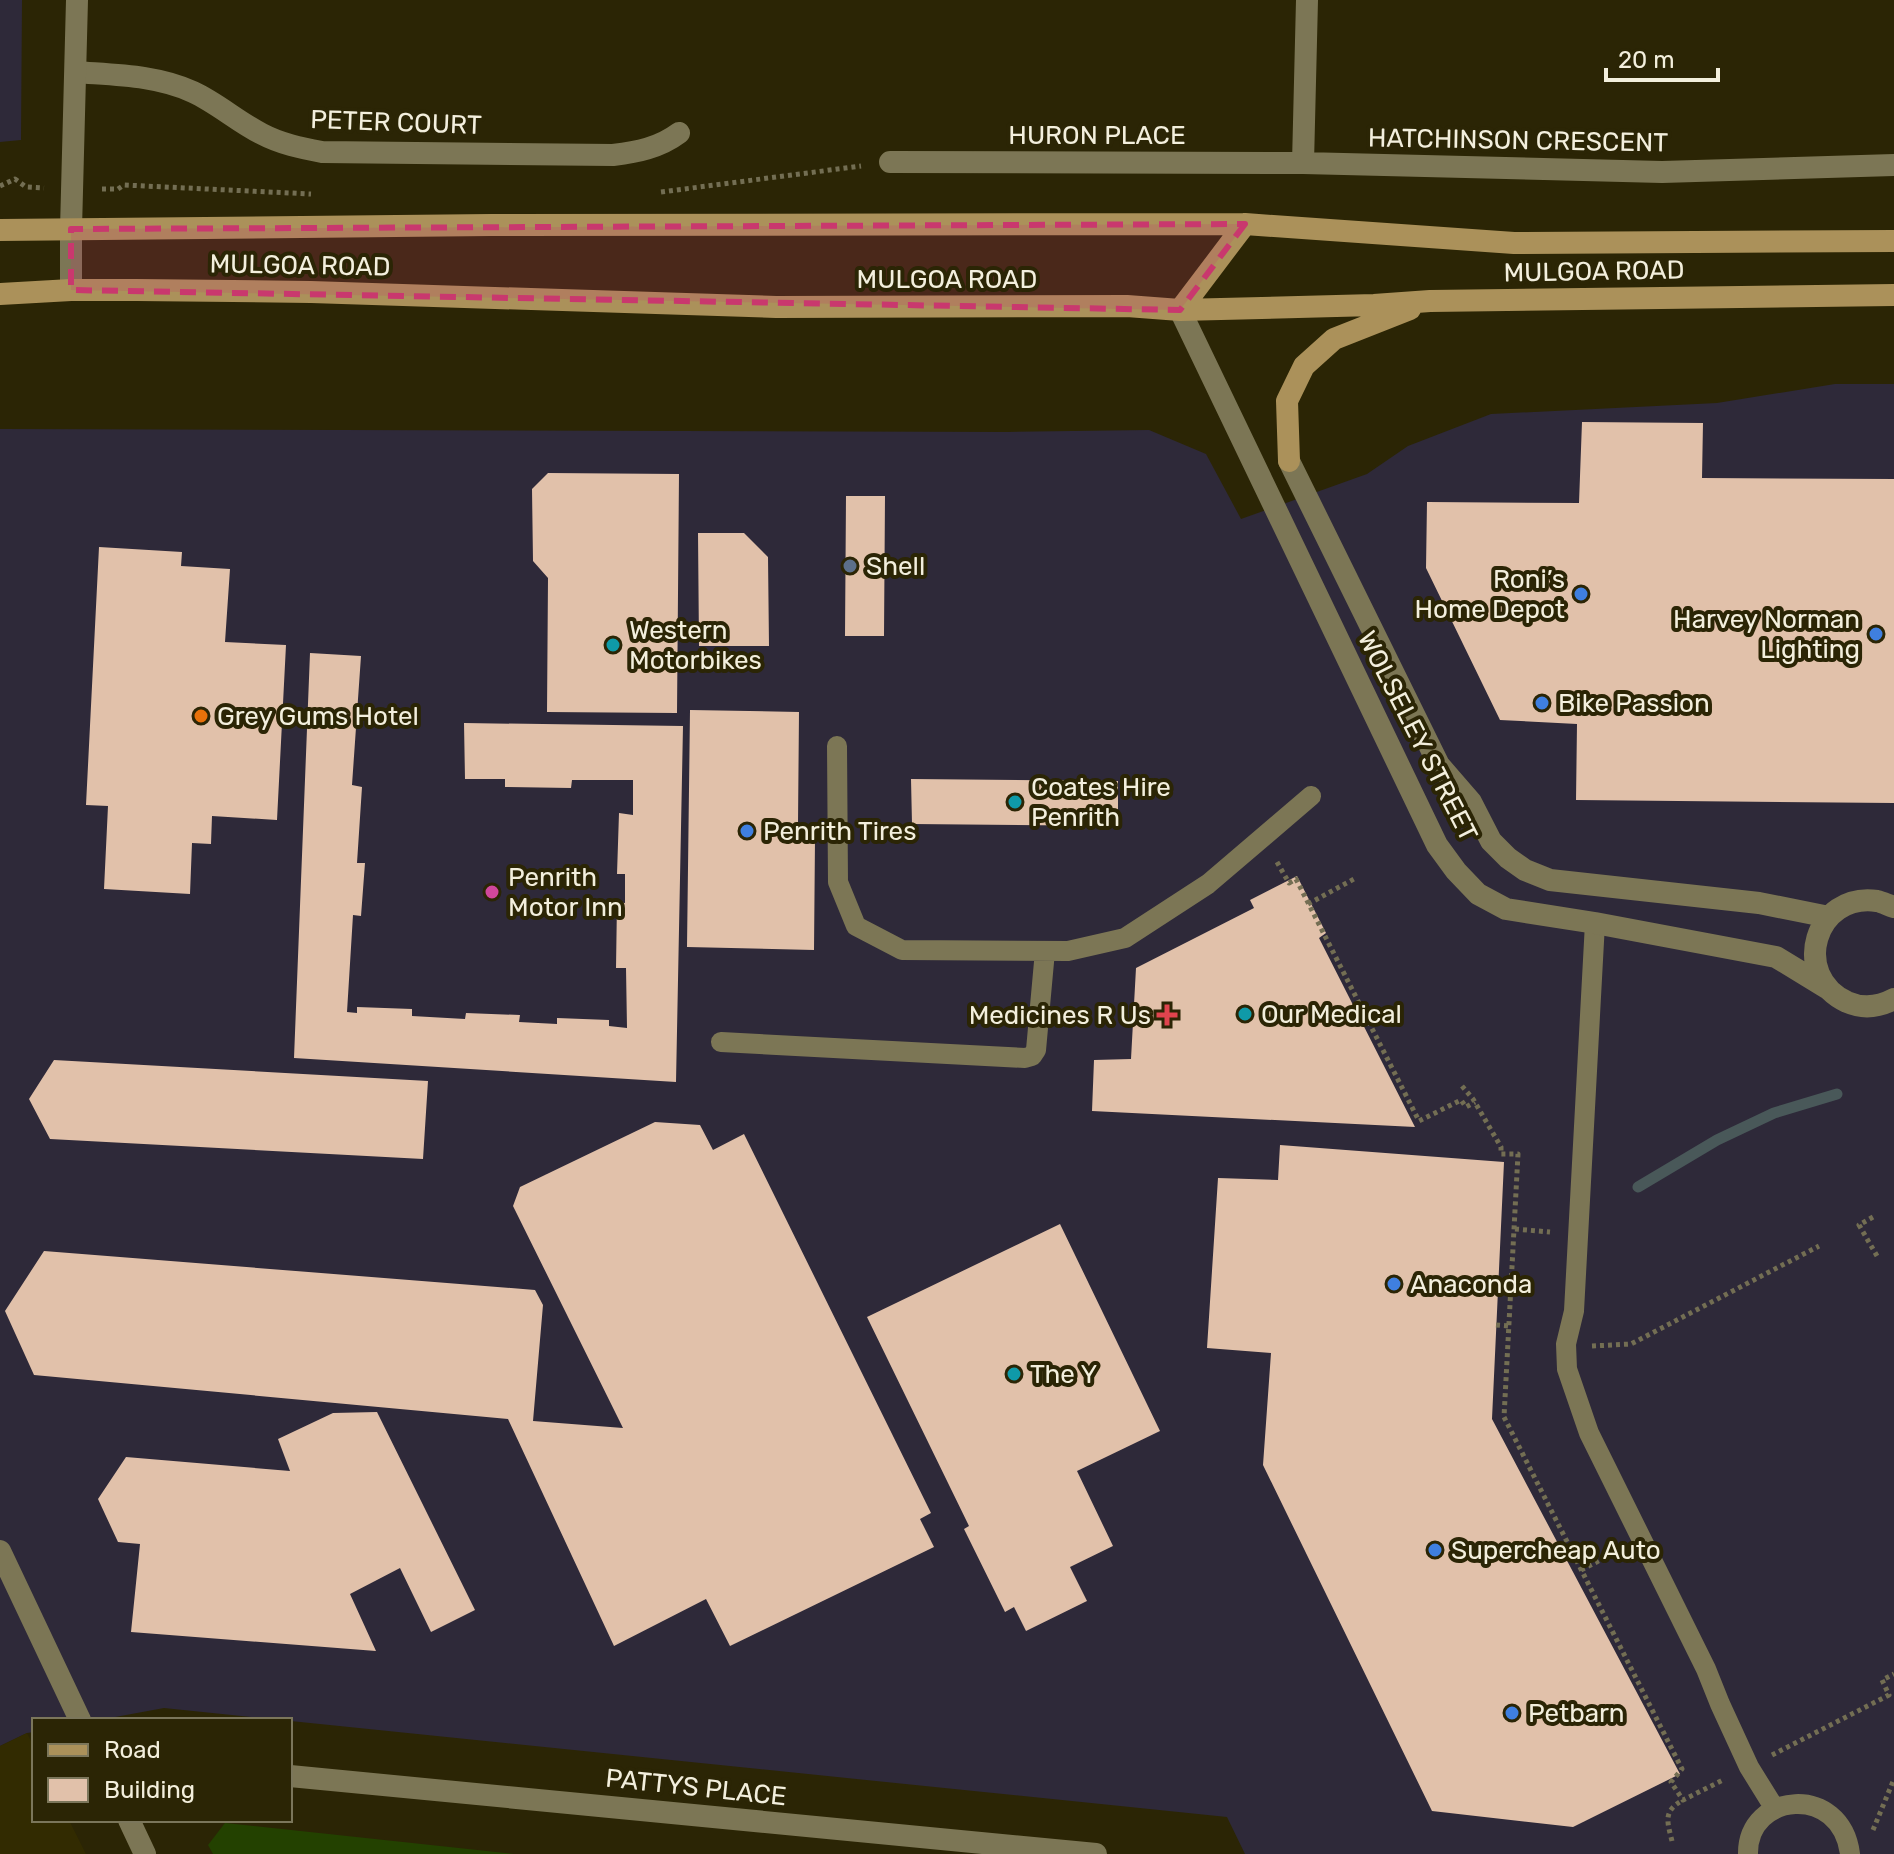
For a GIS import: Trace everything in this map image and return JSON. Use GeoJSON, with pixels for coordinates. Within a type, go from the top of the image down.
{"type":"FeatureCollection","features":[{"type":"Feature","properties":{"kind":"main road","name":"MULGOA ROAD"},"geometry":{"type":"LineString","coordinates":[[0,230],[491,225],[1245,224],[1514,243],[1894,241]]}},
{"type":"Feature","properties":{"kind":"main road"},"geometry":{"type":"LineString","coordinates":[[1180,310],[1245,224]]}},
{"type":"Feature","properties":{"kind":"main road","name":"MULGOA ROAD"},"geometry":{"type":"LineString","coordinates":[[0,294],[71,290],[311,292],[776,307],[1127,306],[1180,310],[1430,301],[1894,295]]}},
{"type":"Feature","properties":{"kind":"main road"},"geometry":{"type":"LineString","coordinates":[[1289,461],[1287,401],[1304,366],[1334,339],[1430,301]]}},
{"type":"Feature","properties":{"kind":"street"},"geometry":{"type":"LineString","coordinates":[[71,290],[77,0]]}},
{"type":"Feature","properties":{"kind":"street"},"geometry":{"type":"LineString","coordinates":[[1303,163],[1307,0]]}},
{"type":"Feature","properties":{"kind":"street","name":"PETER COURT"},"geometry":{"type":"LineString","coordinates":[[76,72],[126,75],[180,87],[223,108],[261,134],[322,152],[613,155],[666,143],[679,133]]}},
{"type":"Feature","properties":{"kind":"street","name":"HURON PLACE"},"geometry":{"type":"LineString","coordinates":[[890,162],[1303,163]]}},
{"type":"Feature","properties":{"kind":"street","name":"HATCHINSON CRESCENT"},"geometry":{"type":"LineString","coordinates":[[1303,163],[1662,172],[1894,165]]}},
{"type":"Feature","properties":{"kind":"street","name":"WOLSELEY STREET"},"geometry":{"type":"LineString","coordinates":[[1180,310],[1437,845],[1478,894],[1506,909],[1776,957],[1853,1005],[1883,1005],[1894,999]]}},
{"type":"Feature","properties":{"kind":"street","name":"WOLSELEY STREET"},"geometry":{"type":"LineString","coordinates":[[1289,461],[1439,765],[1471,802],[1491,841],[1508,858],[1525,870],[1550,880],[1759,903],[1829,917]]}},
{"type":"Feature","properties":{"kind":"street"},"geometry":{"type":"LineString","coordinates":[[1827,988],[1819,975],[1815,944],[1820,929],[1829,917],[1843,906],[1860,901],[1878,901],[1894,907]]}},
{"type":"Feature","properties":{"kind":"street"},"geometry":{"type":"LineString","coordinates":[[0,1551],[79,1718]]}},
{"type":"Feature","properties":{"kind":"street","name":"PATTYS PLACE"},"geometry":{"type":"LineString","coordinates":[[292,1776],[1096,1854]]}},
{"type":"Feature","properties":{"kind":"street"},"geometry":{"type":"LineString","coordinates":[[130,1822],[145,1854]]}},
{"type":"Feature","properties":{"kind":"lane"},"geometry":{"type":"LineString","coordinates":[[837,746],[838,882],[856,926],[902,950],[1068,951],[1125,938],[1208,884],[1311,796]]}},
{"type":"Feature","properties":{"kind":"lane"},"geometry":{"type":"LineString","coordinates":[[1595,923],[1574,1311],[1566,1344],[1567,1369],[1589,1433],[1706,1669],[1749,1767],[1775,1809]]}},
{"type":"Feature","properties":{"kind":"lane"},"geometry":{"type":"LineString","coordinates":[[721,1042],[1025,1058],[1032,1056],[1036,1050],[1045,951]]}},
{"type":"Feature","properties":{"kind":"lane"},"geometry":{"type":"LineString","coordinates":[[1748,1854],[1753,1833],[1761,1819],[1775,1809],[1805,1803],[1833,1817],[1843,1829],[1850,1854]]}},
{"type":"Feature","properties":{"kind":"path"},"geometry":{"type":"LineString","coordinates":[[648,192],[890,162]]}},
{"type":"Feature","properties":{"kind":"path"},"geometry":{"type":"LineString","coordinates":[[0,186],[15,179],[26,187]]}},
{"type":"Feature","properties":{"kind":"path"},"geometry":{"type":"LineString","coordinates":[[118,189],[124,185],[324,194]]}},
{"type":"Feature","properties":{"kind":"path"},"geometry":{"type":"LineString","coordinates":[[1264,836],[1289,883],[1297,878],[1419,1121],[1461,1100],[1466,1107],[1475,1102]]}},
{"type":"Feature","properties":{"kind":"path"},"geometry":{"type":"LineString","coordinates":[[1308,904],[1354,879]]}},
{"type":"Feature","properties":{"kind":"path"},"geometry":{"type":"LineString","coordinates":[[1462,1086],[1501,1147],[1501,1154],[1518,1154],[1504,1417],[1682,1769],[1671,1782],[1683,1800]]}},
{"type":"Feature","properties":{"kind":"path"},"geometry":{"type":"LineString","coordinates":[[1873,1217],[1856,1226],[1877,1256]]}},
{"type":"Feature","properties":{"kind":"path"},"geometry":{"type":"LineString","coordinates":[[1587,1346],[1631,1344],[1819,1246]]}},
{"type":"Feature","properties":{"kind":"path"},"geometry":{"type":"LineString","coordinates":[[1496,1325],[1509,1326]]}},
{"type":"Feature","properties":{"kind":"path"},"geometry":{"type":"LineString","coordinates":[[1581,1570],[1640,1539]]}},
{"type":"Feature","properties":{"kind":"path"},"geometry":{"type":"LineString","coordinates":[[1894,1674],[1882,1680],[1894,1704]]}},
{"type":"Feature","properties":{"kind":"path"},"geometry":{"type":"LineString","coordinates":[[1771,1756],[1889,1695]]}},
{"type":"Feature","properties":{"kind":"path"},"geometry":{"type":"LineString","coordinates":[[1672,1841],[1668,1814],[1673,1806],[1728,1778]]}},
{"type":"Feature","properties":{"kind":"path"},"geometry":{"type":"LineString","coordinates":[[1870,1839],[1894,1779]]}},
{"type":"Feature","properties":{"kind":"highlighted area"},"geometry":{"type":"Polygon","coordinates":[[[1245,224],[1180,310],[71,290],[71,229],[1245,224]]]}},
{"type":"Feature","properties":{"kind":"shaded area"},"geometry":{"type":"Polygon","coordinates":[[[0,0],[22,0],[21,140],[0,142],[0,0]]]}},
{"type":"Feature","properties":{"kind":"shaded area"},"geometry":{"type":"Polygon","coordinates":[[[1835,384],[1894,384],[1894,1854],[1245,1854],[1227,1817],[292,1721],[292,1718],[164,1708],[110,1718],[32,1718],[32,1732],[0,1746],[0,429],[1149,430],[1206,454],[1241,519],[1367,474],[1408,446],[1491,414],[1717,403],[1835,384]]]}},
{"type":"Feature","properties":{"kind":"shaded area"},"geometry":{"type":"Polygon","coordinates":[[[27,1733],[32,1743],[32,1822],[70,1822],[86,1854],[0,1854],[0,1746],[27,1733]]]}},
{"type":"Feature","properties":{"kind":"green space"},"geometry":{"type":"Polygon","coordinates":[[[225,1823],[514,1854],[213,1854],[208,1845],[225,1823]]]}},
{"type":"Feature","properties":{"kind":"building"},"geometry":{"type":"Polygon","coordinates":[[[1582,422],[1703,423],[1702,478],[1894,479],[1894,803],[1576,800],[1577,724],[1500,720],[1426,568],[1427,502],[1579,503],[1582,422]]]}},
{"type":"Feature","properties":{"kind":"building","name":"Western Motorbikes"},"geometry":{"type":"Polygon","coordinates":[[[548,473],[679,474],[677,713],[547,712],[548,578],[533,561],[532,489],[548,473]]]}},
{"type":"Feature","properties":{"kind":"building"},"geometry":{"type":"Polygon","coordinates":[[[846,496],[885,496],[884,636],[845,636],[846,496]]]}},
{"type":"Feature","properties":{"kind":"building"},"geometry":{"type":"Polygon","coordinates":[[[698,533],[744,533],[768,557],[769,646],[699,646],[698,533]]]}},
{"type":"Feature","properties":{"kind":"building"},"geometry":{"type":"Polygon","coordinates":[[[99,547],[182,552],[181,566],[230,569],[225,642],[286,645],[277,820],[212,816],[211,844],[192,843],[190,894],[104,889],[108,806],[86,805],[99,547]]]}},
{"type":"Feature","properties":{"kind":"building"},"geometry":{"type":"Polygon","coordinates":[[[310,653],[361,656],[352,785],[362,787],[357,863],[365,863],[361,916],[353,915],[347,1012],[357,1013],[357,1007],[412,1009],[412,1016],[465,1019],[466,1013],[520,1015],[519,1022],[557,1024],[557,1018],[609,1020],[609,1026],[627,1028],[626,968],[616,968],[617,902],[625,903],[625,874],[617,874],[619,813],[633,815],[633,780],[572,780],[571,788],[505,787],[505,779],[465,779],[464,723],[683,726],[676,1082],[294,1058],[310,653]]]}},
{"type":"Feature","properties":{"kind":"building","name":"Penrith Tires"},"geometry":{"type":"Polygon","coordinates":[[[690,710],[799,712],[798,823],[815,839],[814,950],[687,947],[690,710]]]}},
{"type":"Feature","properties":{"kind":"building","name":"Coates Hire Penrith"},"geometry":{"type":"Polygon","coordinates":[[[911,779],[1118,781],[1118,826],[912,824],[911,779]]]}},
{"type":"Feature","properties":{"kind":"building","name":"Our Medical"},"geometry":{"type":"Polygon","coordinates":[[[1297,876],[1326,933],[1319,938],[1415,1127],[1092,1111],[1094,1060],[1131,1059],[1136,968],[1254,908],[1250,900],[1297,876]]]}},
{"type":"Feature","properties":{"kind":"building"},"geometry":{"type":"Polygon","coordinates":[[[54,1060],[428,1081],[423,1159],[50,1139],[29,1099],[54,1060]]]}},
{"type":"Feature","properties":{"kind":"building"},"geometry":{"type":"Polygon","coordinates":[[[655,1122],[700,1125],[713,1150],[744,1134],[931,1513],[920,1519],[934,1547],[730,1646],[706,1599],[614,1646],[508,1419],[34,1375],[5,1311],[44,1251],[535,1290],[543,1305],[533,1421],[623,1428],[513,1206],[520,1187],[655,1122]]]}},
{"type":"Feature","properties":{"kind":"building"},"geometry":{"type":"Polygon","coordinates":[[[1280,1145],[1504,1162],[1492,1419],[1680,1774],[1573,1827],[1432,1811],[1263,1465],[1271,1353],[1207,1348],[1218,1178],[1278,1180],[1280,1145]]]}},
{"type":"Feature","properties":{"kind":"building","name":"The Y"},"geometry":{"type":"Polygon","coordinates":[[[1060,1224],[1160,1431],[1077,1471],[1113,1546],[1070,1567],[1087,1601],[1026,1631],[1014,1607],[1005,1612],[964,1529],[969,1526],[867,1317],[1060,1224]]]}},
{"type":"Feature","properties":{"kind":"building"},"geometry":{"type":"Polygon","coordinates":[[[377,1412],[475,1610],[431,1632],[400,1568],[350,1594],[376,1651],[131,1632],[140,1544],[118,1542],[98,1499],[126,1457],[290,1471],[278,1439],[333,1413],[377,1412]]]}},
{"type":"Feature","properties":{"kind":"waterway"},"geometry":{"type":"LineString","coordinates":[[1638,1187],[1717,1140],[1774,1113],[1837,1094]]}},
{"type":"Feature","properties":{"kind":"place","name":"Shell"},"geometry":{"type":"Point","coordinates":[850,566]}},
{"type":"Feature","properties":{"kind":"place","name":"Roni’s Home Depot"},"geometry":{"type":"Point","coordinates":[1581,594]}},
{"type":"Feature","properties":{"kind":"place","name":"Harvey Norman Lighting"},"geometry":{"type":"Point","coordinates":[1876,634]}},
{"type":"Feature","properties":{"kind":"place","name":"Western Motorbikes"},"geometry":{"type":"Point","coordinates":[613,645]}},
{"type":"Feature","properties":{"kind":"place","name":"Bike Passion"},"geometry":{"type":"Point","coordinates":[1542,703]}},
{"type":"Feature","properties":{"kind":"place","name":"Grey Gums Hotel"},"geometry":{"type":"Point","coordinates":[201,716]}},
{"type":"Feature","properties":{"kind":"place","name":"Coates Hire Penrith"},"geometry":{"type":"Point","coordinates":[1015,802]}},
{"type":"Feature","properties":{"kind":"place","name":"Penrith Tires"},"geometry":{"type":"Point","coordinates":[747,831]}},
{"type":"Feature","properties":{"kind":"place","name":"Penrith Motor Inn"},"geometry":{"type":"Point","coordinates":[492,892]}},
{"type":"Feature","properties":{"kind":"place","name":"Our Medical"},"geometry":{"type":"Point","coordinates":[1245,1014]}},
{"type":"Feature","properties":{"kind":"place","name":"Medicines R Us"},"geometry":{"type":"Point","coordinates":[1167,1015]}},
{"type":"Feature","properties":{"kind":"place","name":"Anaconda"},"geometry":{"type":"Point","coordinates":[1394,1284]}},
{"type":"Feature","properties":{"kind":"place","name":"The Y"},"geometry":{"type":"Point","coordinates":[1014,1374]}},
{"type":"Feature","properties":{"kind":"place","name":"Supercheap Auto"},"geometry":{"type":"Point","coordinates":[1435,1550]}},
{"type":"Feature","properties":{"kind":"place","name":"Petbarn"},"geometry":{"type":"Point","coordinates":[1512,1713]}}]}
